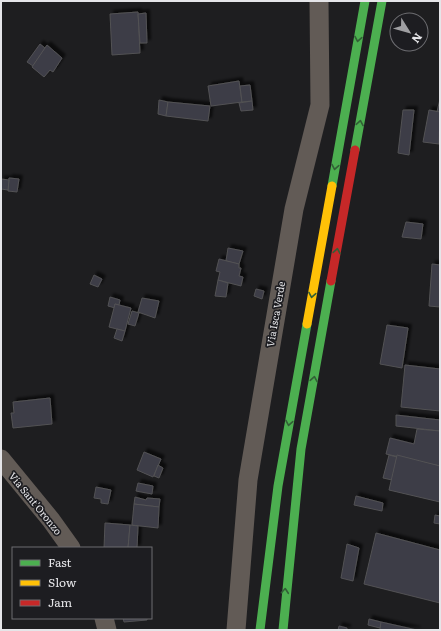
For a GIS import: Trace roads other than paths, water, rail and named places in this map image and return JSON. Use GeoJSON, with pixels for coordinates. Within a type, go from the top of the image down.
{"type":"FeatureCollection","features":[{"type":"Feature","properties":{"kind":"highway"},"geometry":{"type":"LineString","coordinates":[[260,630],[278,486],[365,1]]}},
{"type":"Feature","properties":{"kind":"highway"},"geometry":{"type":"LineString","coordinates":[[283,630],[301,449],[382,1]]}},
{"type":"Feature","properties":{"kind":"street","name":"Via Isca Verde"},"geometry":{"type":"LineString","coordinates":[[236,630],[248,480],[294,209],[320,105],[319,1]]}},
{"type":"Feature","properties":{"kind":"street","name":"Via Sant'Oronzo"},"geometry":{"type":"LineString","coordinates":[[1,459],[51,520],[70,547]]}},
{"type":"Feature","properties":{"kind":"street"},"geometry":{"type":"LineString","coordinates":[[104,619],[107,630]]}}]}
